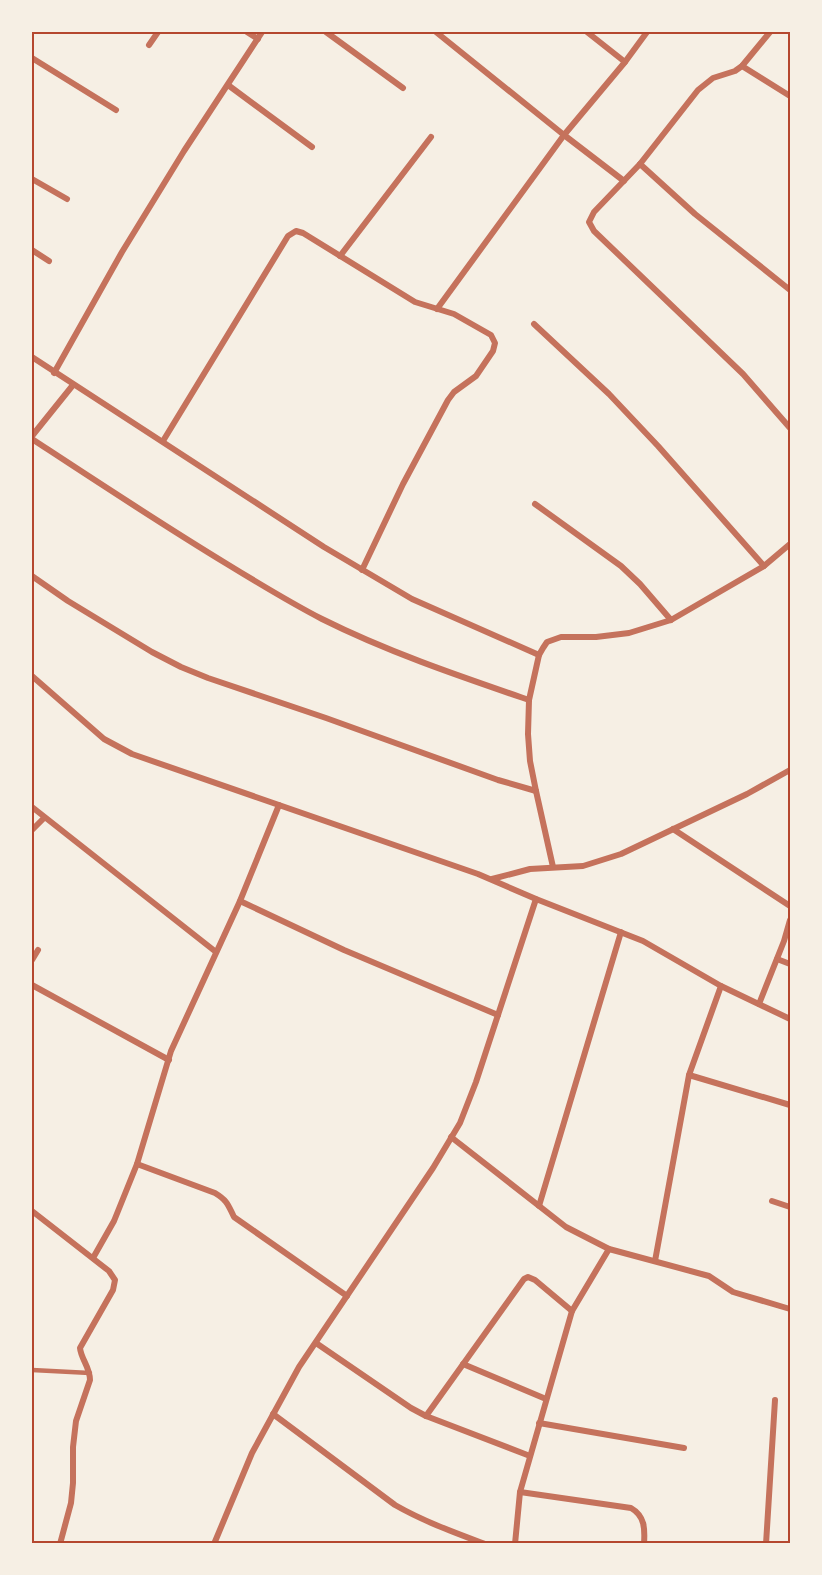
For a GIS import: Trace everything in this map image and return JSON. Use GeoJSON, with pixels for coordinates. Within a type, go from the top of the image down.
{"type":"FeatureCollection","features":[{"type":"Feature","properties":{"kind":"street"},"geometry":{"type":"LineString","coordinates":[[149,45],[158,32]]}},
{"type":"Feature","properties":{"kind":"street"},"geometry":{"type":"LineString","coordinates":[[247,32],[258,39]]}},
{"type":"Feature","properties":{"kind":"street"},"geometry":{"type":"LineString","coordinates":[[54,373],[128,242],[262,32]]}},
{"type":"Feature","properties":{"kind":"street"},"geometry":{"type":"LineString","coordinates":[[326,32],[403,88]]}},
{"type":"Feature","properties":{"kind":"street"},"geometry":{"type":"LineString","coordinates":[[436,32],[624,181]]}},
{"type":"Feature","properties":{"kind":"street"},"geometry":{"type":"LineString","coordinates":[[587,32],[625,62]]}},
{"type":"Feature","properties":{"kind":"street"},"geometry":{"type":"LineString","coordinates":[[437,309],[564,135],[647,32]]}},
{"type":"Feature","properties":{"kind":"street"},"geometry":{"type":"LineString","coordinates":[[770,32],[742,66],[735,71],[713,78],[698,90],[640,164],[594,212],[589,222],[594,231],[743,374],[790,429]]}},
{"type":"Feature","properties":{"kind":"street"},"geometry":{"type":"LineString","coordinates":[[32,58],[116,111]]}},
{"type":"Feature","properties":{"kind":"street"},"geometry":{"type":"LineString","coordinates":[[742,66],[790,96]]}},
{"type":"Feature","properties":{"kind":"street"},"geometry":{"type":"LineString","coordinates":[[228,85],[312,147]]}},
{"type":"Feature","properties":{"kind":"street"},"geometry":{"type":"LineString","coordinates":[[340,256],[431,137]]}},
{"type":"Feature","properties":{"kind":"street"},"geometry":{"type":"LineString","coordinates":[[640,164],[695,214],[790,290]]}},
{"type":"Feature","properties":{"kind":"street"},"geometry":{"type":"LineString","coordinates":[[32,179],[67,200]]}},
{"type":"Feature","properties":{"kind":"street"},"geometry":{"type":"LineString","coordinates":[[162,441],[288,236],[296,231],[300,231],[415,302],[464,318],[491,335],[495,347],[476,376],[454,392],[448,400],[403,484],[362,570]]}},
{"type":"Feature","properties":{"kind":"street"},"geometry":{"type":"LineString","coordinates":[[32,250],[49,261]]}},
{"type":"Feature","properties":{"kind":"street"},"geometry":{"type":"LineString","coordinates":[[534,324],[609,394],[764,566]]}},
{"type":"Feature","properties":{"kind":"street"},"geometry":{"type":"LineString","coordinates":[[32,357],[362,570],[412,599],[539,656]]}},
{"type":"Feature","properties":{"kind":"street"},"geometry":{"type":"LineString","coordinates":[[73,385],[32,438],[176,533],[321,618],[428,666],[529,700]]}},
{"type":"Feature","properties":{"kind":"street"},"geometry":{"type":"LineString","coordinates":[[535,504],[621,566],[671,620]]}},
{"type":"Feature","properties":{"kind":"street"},"geometry":{"type":"LineString","coordinates":[[553,867],[530,762],[528,734],[529,700],[539,656],[548,642],[561,637],[596,637],[629,633],[671,620],[764,566],[790,544]]}},
{"type":"Feature","properties":{"kind":"street"},"geometry":{"type":"LineString","coordinates":[[32,576],[68,601],[152,651],[199,675],[498,780],[536,790]]}},
{"type":"Feature","properties":{"kind":"street"},"geometry":{"type":"LineString","coordinates":[[32,676],[104,739],[132,754],[491,880],[621,932],[643,941],[721,986],[790,1019]]}},
{"type":"Feature","properties":{"kind":"street"},"geometry":{"type":"LineString","coordinates":[[491,880],[530,869],[583,866],[602,861],[747,794],[790,770]]}},
{"type":"Feature","properties":{"kind":"street"},"geometry":{"type":"LineString","coordinates":[[93,1258],[114,1221],[137,1164],[168,1059],[240,901],[279,805]]}},
{"type":"Feature","properties":{"kind":"street"},"geometry":{"type":"LineString","coordinates":[[32,807],[216,952]]}},
{"type":"Feature","properties":{"kind":"street"},"geometry":{"type":"LineString","coordinates":[[32,830],[44,818]]}},
{"type":"Feature","properties":{"kind":"street"},"geometry":{"type":"LineString","coordinates":[[674,829],[790,906]]}},
{"type":"Feature","properties":{"kind":"street"},"geometry":{"type":"LineString","coordinates":[[214,1544],[252,1453],[299,1367],[433,1168],[460,1123],[476,1082],[536,899]]}},
{"type":"Feature","properties":{"kind":"street"},"geometry":{"type":"LineString","coordinates":[[240,901],[344,950],[498,1015]]}},
{"type":"Feature","properties":{"kind":"street"},"geometry":{"type":"LineString","coordinates":[[759,1004],[790,920]]}},
{"type":"Feature","properties":{"kind":"street"},"geometry":{"type":"LineString","coordinates":[[539,1206],[621,932]]}},
{"type":"Feature","properties":{"kind":"street"},"geometry":{"type":"LineString","coordinates":[[32,960],[38,950]]}},
{"type":"Feature","properties":{"kind":"street"},"geometry":{"type":"LineString","coordinates":[[777,958],[790,964]]}},
{"type":"Feature","properties":{"kind":"street"},"geometry":{"type":"LineString","coordinates":[[32,985],[168,1059]]}},
{"type":"Feature","properties":{"kind":"street"},"geometry":{"type":"LineString","coordinates":[[655,1261],[689,1075],[721,986]]}},
{"type":"Feature","properties":{"kind":"street"},"geometry":{"type":"LineString","coordinates":[[689,1075],[790,1105]]}},
{"type":"Feature","properties":{"kind":"street"},"geometry":{"type":"LineString","coordinates":[[451,1137],[566,1227],[609,1249],[709,1276],[733,1292],[790,1309]]}},
{"type":"Feature","properties":{"kind":"street"},"geometry":{"type":"LineString","coordinates":[[137,1164],[223,1197],[234,1217],[347,1296]]}},
{"type":"Feature","properties":{"kind":"street"},"geometry":{"type":"LineString","coordinates":[[771,1201],[790,1207]]}},
{"type":"Feature","properties":{"kind":"street"},"geometry":{"type":"LineString","coordinates":[[32,1211],[109,1270],[115,1280],[113,1290],[80,1347],[81,1355],[90,1373],[89,1386],[74,1432],[73,1483],[60,1544]]}},
{"type":"Feature","properties":{"kind":"street"},"geometry":{"type":"LineString","coordinates":[[515,1544],[520,1492],[572,1311],[609,1249]]}},
{"type":"Feature","properties":{"kind":"street"},"geometry":{"type":"LineString","coordinates":[[426,1416],[524,1279],[528,1277],[535,1280],[572,1311]]}},
{"type":"Feature","properties":{"kind":"street"},"geometry":{"type":"LineString","coordinates":[[316,1343],[426,1416],[530,1456]]}},
{"type":"Feature","properties":{"kind":"street"},"geometry":{"type":"LineString","coordinates":[[463,1364],[546,1399]]}},
{"type":"Feature","properties":{"kind":"street"},"geometry":{"type":"LineString","coordinates":[[766,1544],[775,1400]]}},
{"type":"Feature","properties":{"kind":"street"},"geometry":{"type":"LineString","coordinates":[[273,1414],[395,1505],[424,1521],[484,1544]]}},
{"type":"Feature","properties":{"kind":"street"},"geometry":{"type":"LineString","coordinates":[[539,1423],[684,1448]]}},
{"type":"Feature","properties":{"kind":"street"},"geometry":{"type":"LineString","coordinates":[[520,1492],[631,1508],[641,1518],[644,1544]]}},
{"type":"Feature","properties":{"kind":"lane"},"geometry":{"type":"LineString","coordinates":[[32,1370],[90,1373]]}}]}
